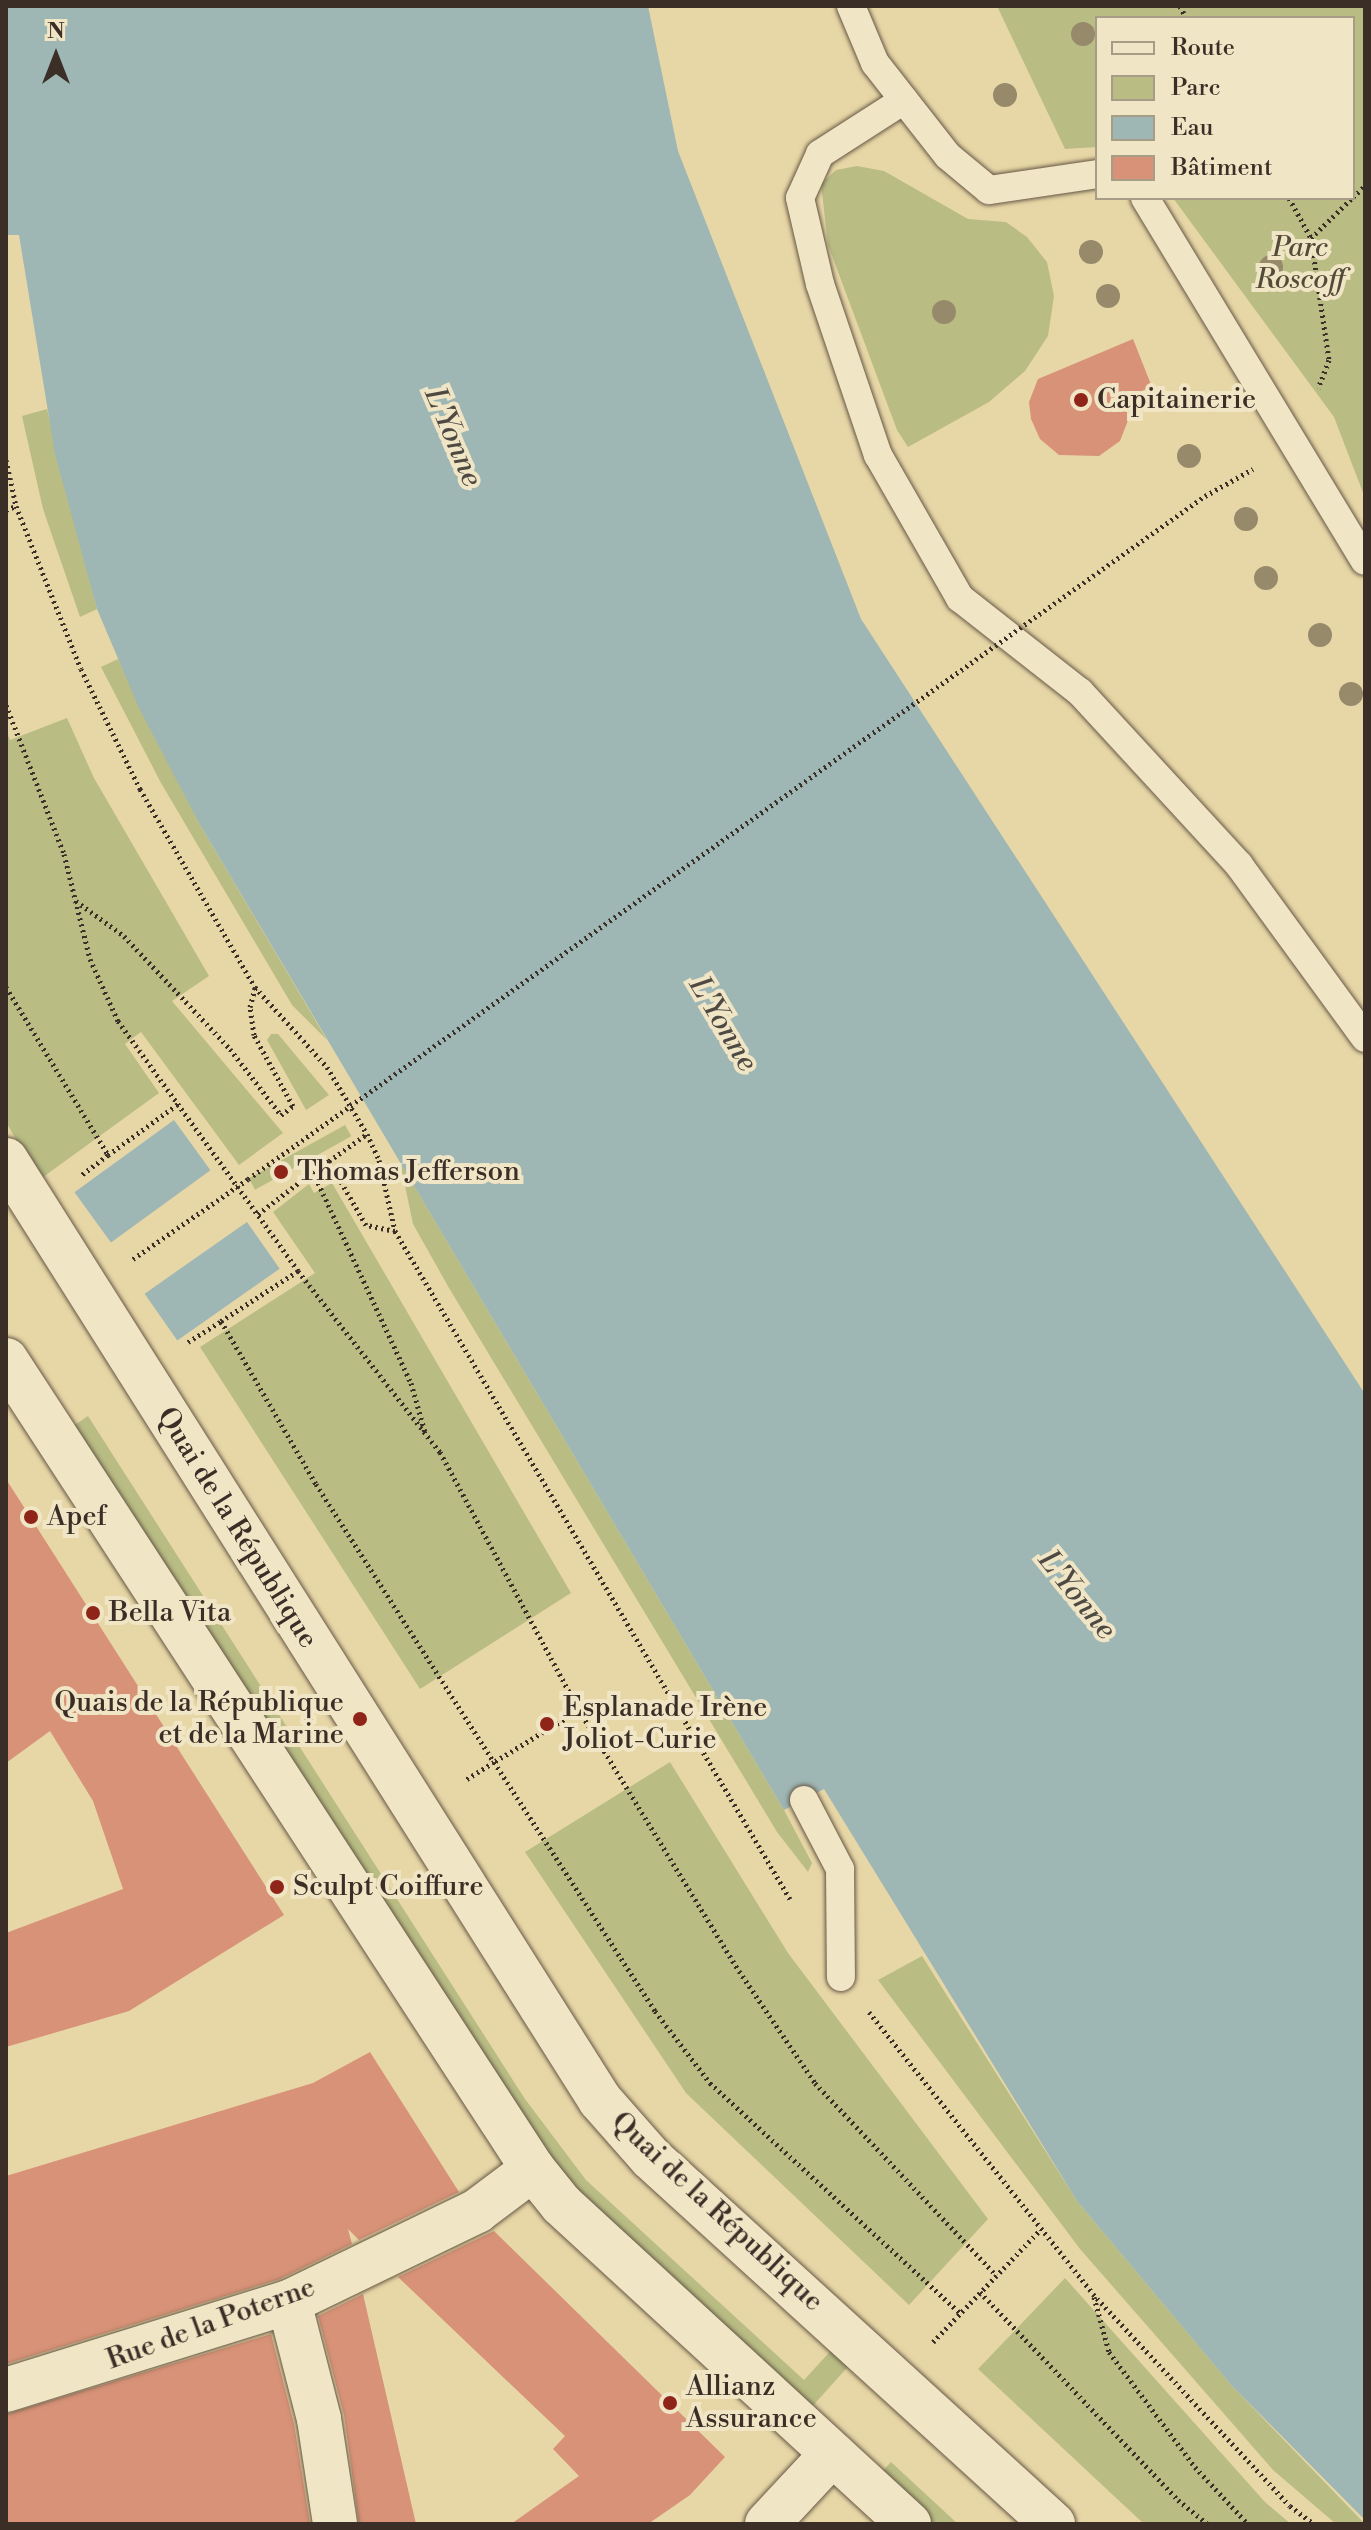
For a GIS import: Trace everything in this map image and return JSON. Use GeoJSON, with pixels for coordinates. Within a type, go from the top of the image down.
{"type":"FeatureCollection","features":[{"type":"Feature","properties":{"kind":"street","name":"Quai de la République"},"geometry":{"type":"LineString","coordinates":[[6,1160],[600,2100],[651,2158],[1053,2524]]}},
{"type":"Feature","properties":{"kind":"street"},"geometry":{"type":"LineString","coordinates":[[6,1360],[533,2169],[561,2204],[909,2524]]}},
{"type":"Feature","properties":{"kind":"street","name":"Rue de la Poterne"},"geometry":{"type":"LineString","coordinates":[[6,2390],[289,2302],[477,2211],[533,2169]]}},
{"type":"Feature","properties":{"kind":"street"},"geometry":{"type":"LineString","coordinates":[[289,2302],[319,2419],[335,2524]]}},
{"type":"Feature","properties":{"kind":"street"},"geometry":{"type":"LineString","coordinates":[[767,2524],[832,2454]]}},
{"type":"Feature","properties":{"kind":"lane"},"geometry":{"type":"LineString","coordinates":[[851,6],[875,63],[948,156],[989,190],[1088,176]]}},
{"type":"Feature","properties":{"kind":"lane"},"geometry":{"type":"LineString","coordinates":[[904,100],[820,154],[800,198],[820,284],[878,455],[960,598],[1080,692],[1239,865],[1365,1038]]}},
{"type":"Feature","properties":{"kind":"lane"},"geometry":{"type":"LineString","coordinates":[[1146,200],[1365,561]]}},
{"type":"Feature","properties":{"kind":"lane"},"geometry":{"type":"LineString","coordinates":[[804,1800],[840,1869],[841,1977]]}},
{"type":"Feature","properties":{"kind":"path"},"geometry":{"type":"LineString","coordinates":[[1290,200],[1311,238],[1329,360],[1294,446]]}},
{"type":"Feature","properties":{"kind":"path"},"geometry":{"type":"LineString","coordinates":[[1311,238],[1351,200]]}},
{"type":"Feature","properties":{"kind":"path"},"geometry":{"type":"LineString","coordinates":[[6,460],[16,506],[81,669],[140,789],[255,987],[327,1067],[367,1134],[379,1160],[395,1231],[812,1935],[841,1977],[1093,2294],[1290,2506],[1314,2524]]}},
{"type":"Feature","properties":{"kind":"path"},"geometry":{"type":"LineString","coordinates":[[238,1185],[1205,496]]}},
{"type":"Feature","properties":{"kind":"path"},"geometry":{"type":"LineString","coordinates":[[6,510],[16,506]]}},
{"type":"Feature","properties":{"kind":"path"},"geometry":{"type":"LineString","coordinates":[[6,705],[64,854],[90,959],[118,1021],[298,1271],[426,1436],[467,1499],[528,1622],[579,1710],[739,1971],[815,2083],[996,2275]]}},
{"type":"Feature","properties":{"kind":"path"},"geometry":{"type":"LineString","coordinates":[[75,900],[124,936],[230,1049],[281,1115],[293,1106],[254,1035],[250,1007],[255,987]]}},
{"type":"Feature","properties":{"kind":"path"},"geometry":{"type":"LineString","coordinates":[[6,987],[97,1139]]}},
{"type":"Feature","properties":{"kind":"path"},"geometry":{"type":"LineString","coordinates":[[108,1155],[178,1104]]}},
{"type":"Feature","properties":{"kind":"path"},"geometry":{"type":"LineString","coordinates":[[258,1214],[367,1134]]}},
{"type":"Feature","properties":{"kind":"path"},"geometry":{"type":"LineString","coordinates":[[329,1161],[366,1225],[395,1231]]}},
{"type":"Feature","properties":{"kind":"path"},"geometry":{"type":"LineString","coordinates":[[313,1172],[411,1383],[426,1436]]}},
{"type":"Feature","properties":{"kind":"path"},"geometry":{"type":"LineString","coordinates":[[298,1271],[221,1321],[316,1484],[655,2011],[710,2083],[960,2313]]}},
{"type":"Feature","properties":{"kind":"path"},"geometry":{"type":"LineString","coordinates":[[494,1762],[579,1710]]}},
{"type":"Feature","properties":{"kind":"path"},"geometry":{"type":"LineString","coordinates":[[898,2380],[1040,2230]]}},
{"type":"Feature","properties":{"kind":"path"},"geometry":{"type":"LineString","coordinates":[[980,2292],[1178,2500],[1208,2524]]}},
{"type":"Feature","properties":{"kind":"path"},"geometry":{"type":"LineString","coordinates":[[1093,2294],[1109,2352],[1195,2467],[1248,2524]]}},
{"type":"Feature","properties":{"kind":"green space","name":"Parc Roscoff"},"geometry":{"type":"Polygon","coordinates":[[[997,6],[1365,6],[1365,498],[1334,417],[1174,200],[1355,200],[1355,16],[1095,16],[1095,147],[1065,149],[997,6]]]}},
{"type":"Feature","properties":{"kind":"green space"},"geometry":{"type":"Polygon","coordinates":[[[857,166],[884,171],[968,219],[1006,222],[1027,237],[1047,262],[1054,296],[1048,336],[1025,371],[989,402],[908,447],[897,430],[828,245],[821,184],[836,170],[857,166]]]}},
{"type":"Feature","properties":{"kind":"green space"},"geometry":{"type":"Polygon","coordinates":[[[47,409],[97,609],[80,617],[43,509],[22,416],[47,409]]]}},
{"type":"Feature","properties":{"kind":"green space"},"geometry":{"type":"Polygon","coordinates":[[[118,659],[199,823],[327,1040],[292,1005],[161,783],[101,667],[118,659]]]}},
{"type":"Feature","properties":{"kind":"green space"},"geometry":{"type":"Polygon","coordinates":[[[67,718],[94,778],[209,976],[172,1001],[283,1133],[239,1165],[141,1032],[125,1044],[159,1093],[39,1180],[6,1122],[6,731],[10,740],[67,718]]]}},
{"type":"Feature","properties":{"kind":"green space"},"geometry":{"type":"Polygon","coordinates":[[[271,1034],[278,1034],[329,1095],[306,1110],[267,1040],[271,1034]]]}},
{"type":"Feature","properties":{"kind":"green space"},"geometry":{"type":"Polygon","coordinates":[[[345,1125],[351,1136],[255,1190],[249,1178],[345,1125]]]}},
{"type":"Feature","properties":{"kind":"green space"},"geometry":{"type":"Polygon","coordinates":[[[400,1162],[784,1810],[812,1863],[808,1872],[777,1832],[449,1288],[413,1224],[400,1162]]]}},
{"type":"Feature","properties":{"kind":"green space"},"geometry":{"type":"Polygon","coordinates":[[[332,1183],[571,1593],[420,1689],[200,1347],[315,1273],[273,1212],[309,1184],[314,1193],[332,1183]]]}},
{"type":"Feature","properties":{"kind":"green space"},"geometry":{"type":"Polygon","coordinates":[[[88,1416],[525,2099],[586,2180],[804,2380],[837,2344],[854,2360],[809,2410],[573,2192],[73,1426],[88,1416]]]}},
{"type":"Feature","properties":{"kind":"green space"},"geometry":{"type":"Polygon","coordinates":[[[670,1762],[788,1953],[988,2219],[909,2305],[686,2093],[525,1852],[670,1762]]]}},
{"type":"Feature","properties":{"kind":"green space"},"geometry":{"type":"Polygon","coordinates":[[[922,1956],[1077,2201],[1232,2386],[1365,2524],[1336,2524],[1273,2470],[1080,2249],[878,1980],[922,1956]]]}},
{"type":"Feature","properties":{"kind":"green space"},"geometry":{"type":"Polygon","coordinates":[[[1065,2278],[1265,2502],[1291,2524],[1144,2524],[978,2369],[1065,2278]]]}},
{"type":"Feature","properties":{"kind":"green space"},"geometry":{"type":"Polygon","coordinates":[[[891,2462],[958,2524],[930,2524],[878,2476],[891,2462]]]}},
{"type":"Feature","properties":{"kind":"water","name":"L'Yonne"},"geometry":{"type":"Polygon","coordinates":[[[6,6],[648,6],[678,151],[861,619],[1365,1394],[1365,2520],[1232,2386],[1077,2201],[824,1789],[784,1810],[199,823],[139,708],[97,609],[55,454],[19,235],[6,235],[6,6]]]}},
{"type":"Feature","properties":{"kind":"water"},"geometry":{"type":"Polygon","coordinates":[[[174,1120],[210,1170],[111,1242],[74,1192],[174,1120]]]}},
{"type":"Feature","properties":{"kind":"water"},"geometry":{"type":"Polygon","coordinates":[[[247,1222],[280,1269],[177,1340],[145,1294],[247,1222]]]}},
{"type":"Feature","properties":{"kind":"building","name":"Capitainerie"},"geometry":{"type":"Polygon","coordinates":[[[1133,339],[1152,387],[1139,392],[1120,441],[1099,456],[1059,455],[1040,439],[1031,419],[1029,402],[1038,379],[1133,339]]]}},
{"type":"Feature","properties":{"kind":"building"},"geometry":{"type":"Polygon","coordinates":[[[6,1479],[284,1915],[129,2011],[6,2047],[6,1933],[123,1889],[93,1801],[50,1731],[6,1763],[6,1479]]]}},
{"type":"Feature","properties":{"kind":"building"},"geometry":{"type":"Polygon","coordinates":[[[370,2052],[459,2192],[359,2240],[348,2229],[352,2244],[280,2279],[6,2364],[6,2176],[313,2083],[370,2052]]]}},
{"type":"Feature","properties":{"kind":"building"},"geometry":{"type":"Polygon","coordinates":[[[494,2231],[725,2457],[690,2495],[648,2524],[511,2524],[579,2476],[553,2449],[565,2436],[398,2277],[494,2231]]]}},
{"type":"Feature","properties":{"kind":"building"},"geometry":{"type":"Polygon","coordinates":[[[363,2294],[416,2524],[359,2524],[344,2415],[318,2316],[363,2294]]]}},
{"type":"Feature","properties":{"kind":"building"},"geometry":{"type":"Polygon","coordinates":[[[271,2334],[294,2424],[310,2524],[6,2524],[6,2414],[271,2334]]]}},
{"type":"Feature","properties":{"kind":"place","name":"Capitainerie"},"geometry":{"type":"Point","coordinates":[1081,400]}},
{"type":"Feature","properties":{"kind":"place","name":"Thomas Jefferson"},"geometry":{"type":"Point","coordinates":[281,1172]}},
{"type":"Feature","properties":{"kind":"place","name":"Apef"},"geometry":{"type":"Point","coordinates":[31,1517]}},
{"type":"Feature","properties":{"kind":"place","name":"Bella Vita"},"geometry":{"type":"Point","coordinates":[93,1613]}},
{"type":"Feature","properties":{"kind":"place","name":"Quais de la République et de la Marine"},"geometry":{"type":"Point","coordinates":[360,1719]}},
{"type":"Feature","properties":{"kind":"place","name":"Esplanade Irène Joliot-Curie"},"geometry":{"type":"Point","coordinates":[547,1724]}},
{"type":"Feature","properties":{"kind":"place","name":"Sculpt Coiffure"},"geometry":{"type":"Point","coordinates":[277,1887]}},
{"type":"Feature","properties":{"kind":"place","name":"Allianz Assurance"},"geometry":{"type":"Point","coordinates":[670,2403]}}]}
